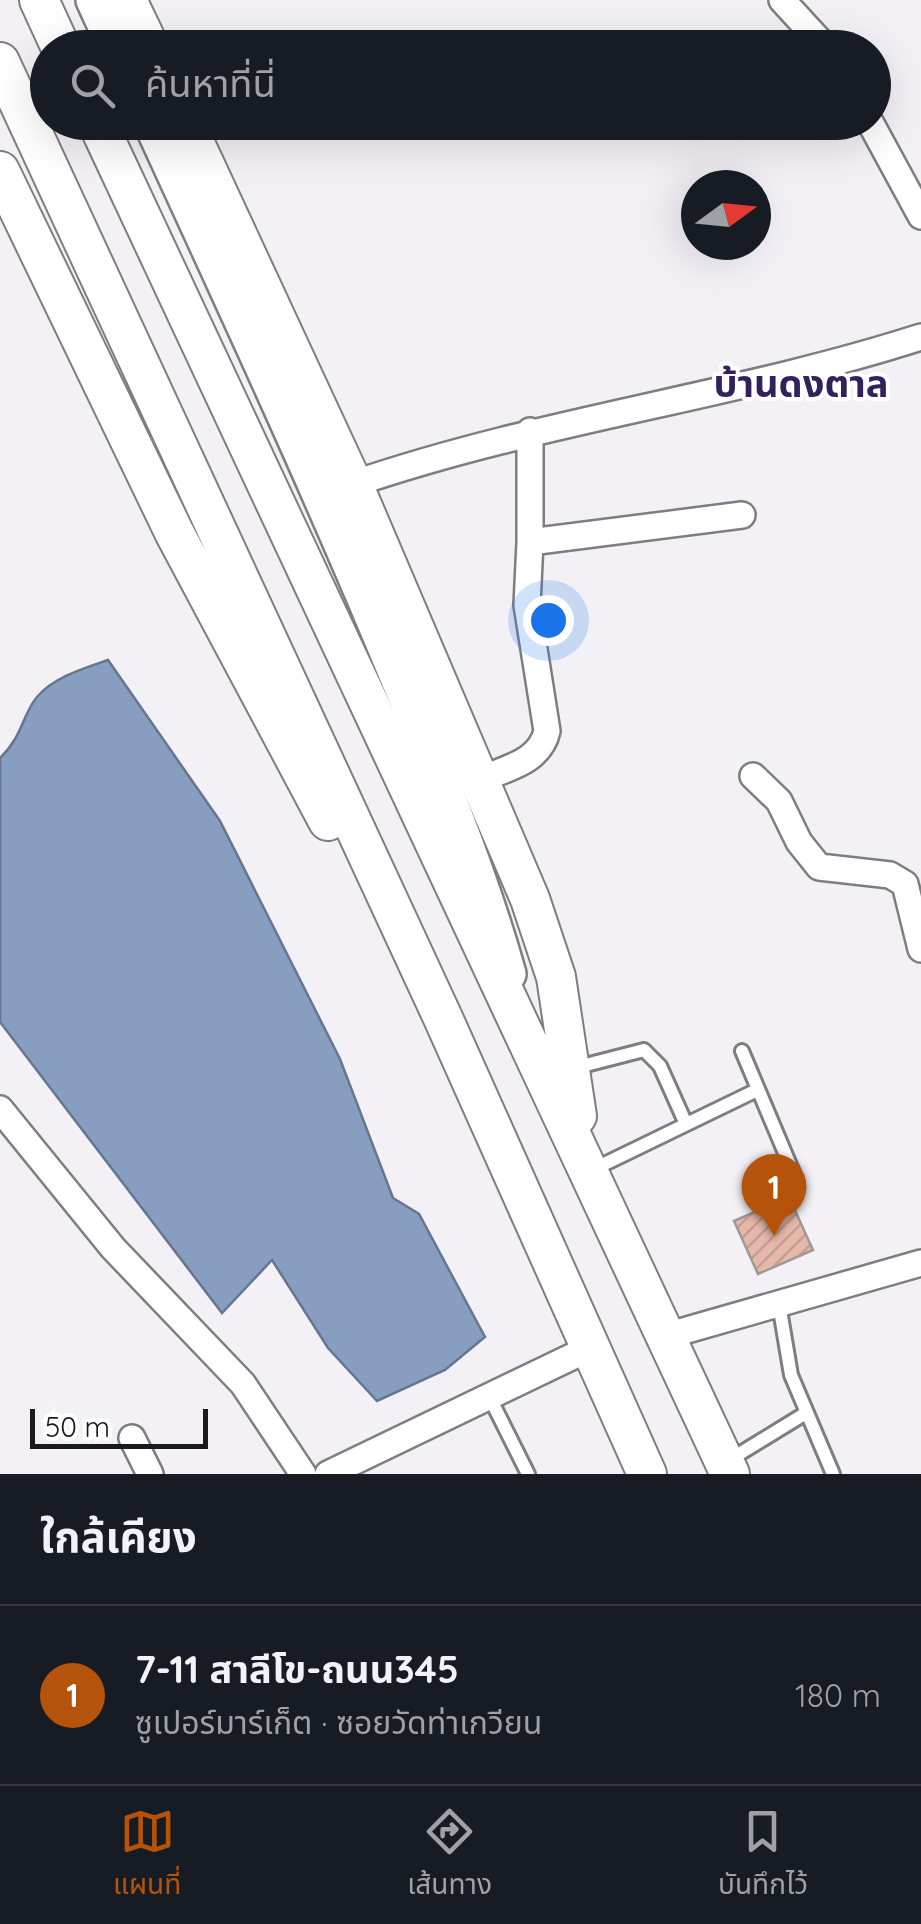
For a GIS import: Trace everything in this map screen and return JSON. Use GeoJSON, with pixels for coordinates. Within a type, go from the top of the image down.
{"type":"FeatureCollection","features":[{"type":"Feature","properties":{"kind":"main road"},"geometry":{"type":"LineString","coordinates":[[39,0],[53,30]]}},
{"type":"Feature","properties":{"kind":"main road"},"geometry":{"type":"LineString","coordinates":[[94,0],[108,30]]}},
{"type":"Feature","properties":{"kind":"main road"},"geometry":{"type":"LineString","coordinates":[[128,0],[142,30]]}},
{"type":"Feature","properties":{"kind":"main road"},"geometry":{"type":"LineString","coordinates":[[0,62],[30,125]]}},
{"type":"Feature","properties":{"kind":"main road"},"geometry":{"type":"LineString","coordinates":[[37,140],[443,1018],[648,1474]]}},
{"type":"Feature","properties":{"kind":"main road"},"geometry":{"type":"LineString","coordinates":[[106,140],[727,1469]]}},
{"type":"Feature","properties":{"kind":"main road"},"geometry":{"type":"LineString","coordinates":[[159,140],[448,794],[486,897],[523,1028]]}},
{"type":"Feature","properties":{"kind":"main road"},"geometry":{"type":"LineString","coordinates":[[192,140],[353,484],[481,779],[556,977],[586,1162]]}},
{"type":"Feature","properties":{"kind":"main road"},"geometry":{"type":"LineString","coordinates":[[0,171],[255,690],[443,1018]]}},
{"type":"Feature","properties":{"kind":"street"},"geometry":{"type":"LineString","coordinates":[[782,0],[810,30]]}},
{"type":"Feature","properties":{"kind":"street"},"geometry":{"type":"LineString","coordinates":[[880,140],[921,216]]}},
{"type":"Feature","properties":{"kind":"street"},"geometry":{"type":"LineString","coordinates":[[353,484],[454,450],[831,365],[921,337]]}},
{"type":"Feature","properties":{"kind":"street"},"geometry":{"type":"LineString","coordinates":[[481,779],[532,757],[544,746],[547,732],[526,605],[530,431]]}},
{"type":"Feature","properties":{"kind":"street"},"geometry":{"type":"LineString","coordinates":[[530,542],[742,514]]}},
{"type":"Feature","properties":{"kind":"street"},"geometry":{"type":"LineString","coordinates":[[753,776],[779,801],[799,842],[819,867],[890,876],[905,884],[921,948]]}},
{"type":"Feature","properties":{"kind":"street"},"geometry":{"type":"LineString","coordinates":[[0,1109],[49,1175],[112,1248],[243,1384],[303,1474]]}},
{"type":"Feature","properties":{"kind":"street"},"geometry":{"type":"LineString","coordinates":[[666,1336],[921,1263]]}},
{"type":"Feature","properties":{"kind":"street"},"geometry":{"type":"LineString","coordinates":[[328,1474],[590,1348]]}},
{"type":"Feature","properties":{"kind":"street"},"geometry":{"type":"LineString","coordinates":[[132,1438],[150,1474]]}},
{"type":"Feature","properties":{"kind":"lane"},"geometry":{"type":"LineString","coordinates":[[572,1069],[644,1050],[660,1066],[686,1124]]}},
{"type":"Feature","properties":{"kind":"lane"},"geometry":{"type":"LineString","coordinates":[[742,1051],[793,1172]]}},
{"type":"Feature","properties":{"kind":"lane"},"geometry":{"type":"LineString","coordinates":[[586,1162],[686,1124],[757,1090]]}},
{"type":"Feature","properties":{"kind":"lane"},"geometry":{"type":"LineString","coordinates":[[779,1304],[792,1375],[834,1474]]}},
{"type":"Feature","properties":{"kind":"lane"},"geometry":{"type":"LineString","coordinates":[[490,1398],[528,1474]]}},
{"type":"Feature","properties":{"kind":"lane"},"geometry":{"type":"LineString","coordinates":[[727,1469],[806,1413]]}},
{"type":"Feature","properties":{"kind":"water"},"geometry":{"type":"Polygon","coordinates":[[[108,660],[220,821],[340,1059],[393,1198],[419,1214],[485,1337],[445,1370],[377,1401],[328,1348],[272,1260],[222,1313],[0,1022],[0,758],[44,690],[70,674],[108,660]]]}},
{"type":"Feature","properties":{"kind":"building"},"geometry":{"type":"Polygon","coordinates":[[[789,1197],[813,1250],[758,1274],[734,1221],[789,1197]]]}},
{"type":"Feature","properties":{"kind":"place","name":"7-11 สาลีโข-ถนน345"},"geometry":{"type":"Point","coordinates":[774,1236]}},
{"type":"Feature","properties":{"kind":"district","name":"บ้านดงตาล"},"geometry":{"type":"Point","coordinates":[801,383]}}]}
